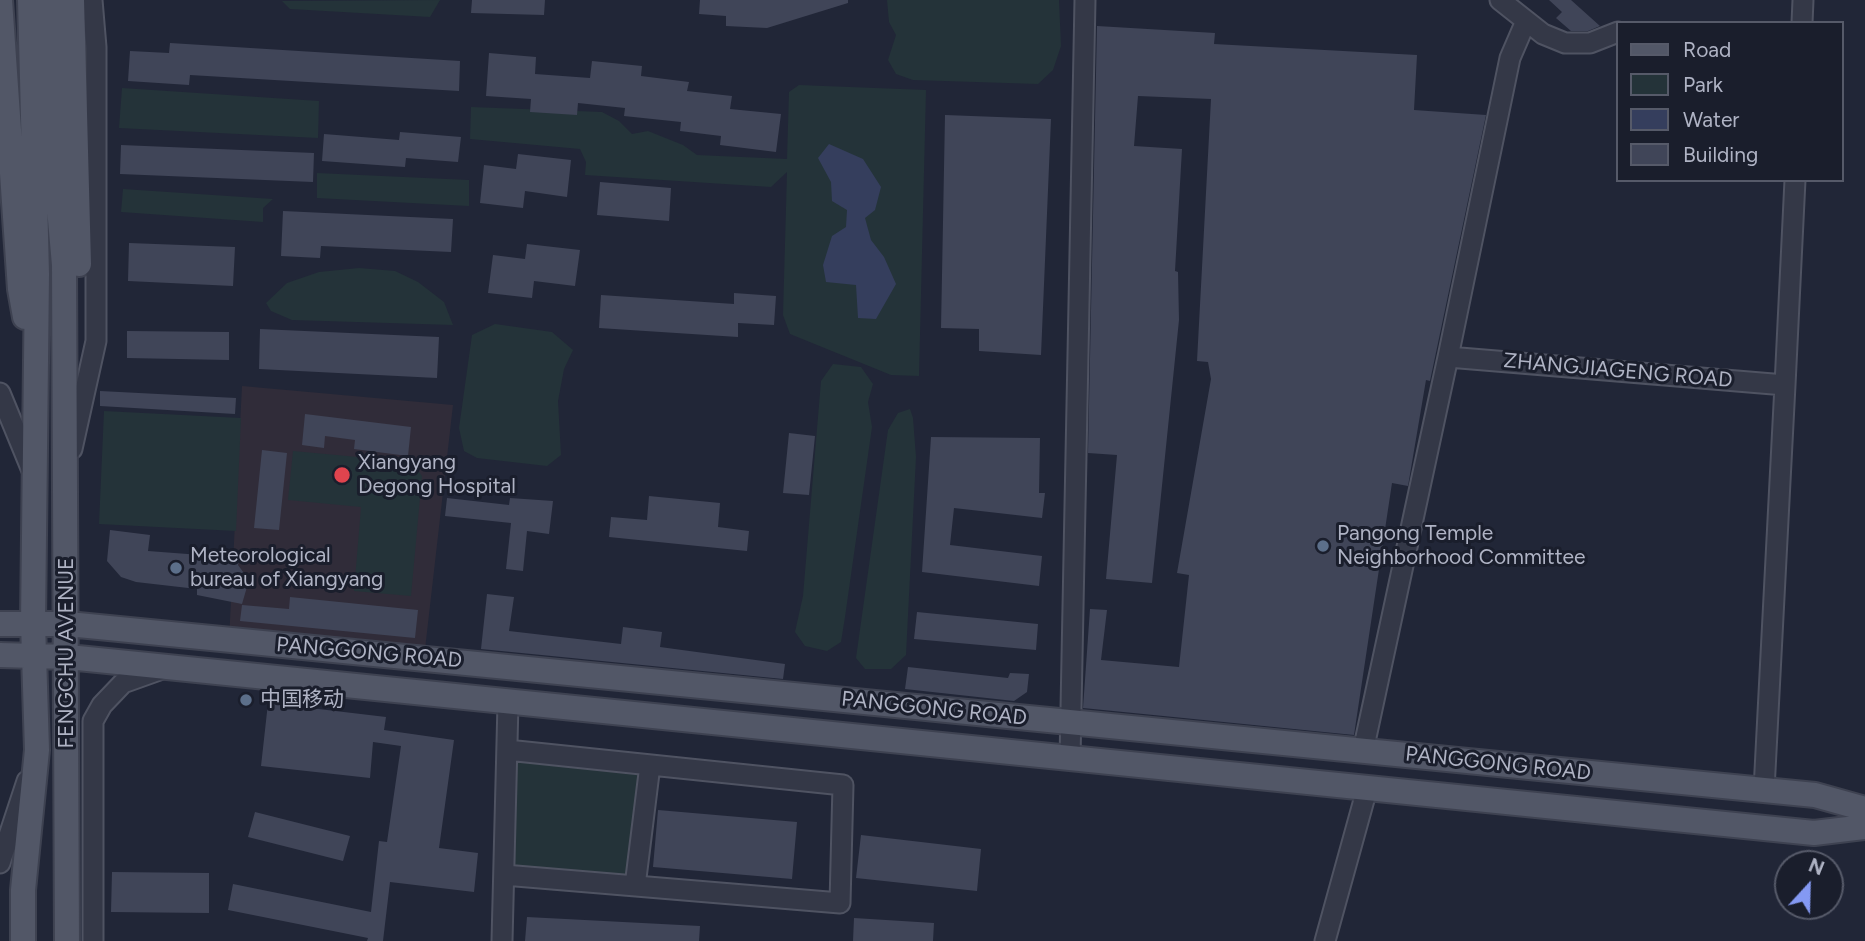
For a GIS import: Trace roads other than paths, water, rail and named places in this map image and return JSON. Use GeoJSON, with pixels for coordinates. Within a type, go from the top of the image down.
{"type":"FeatureCollection","features":[{"type":"Feature","properties":{"kind":"main road","name":"FENGCHU AVENUE"},"geometry":{"type":"LineString","coordinates":[[0,0],[20,289],[35,366]]}},
{"type":"Feature","properties":{"kind":"main road"},"geometry":{"type":"LineString","coordinates":[[30,0],[45,151]]}},
{"type":"Feature","properties":{"kind":"main road"},"geometry":{"type":"LineString","coordinates":[[45,151],[49,0]]}},
{"type":"Feature","properties":{"kind":"main road","name":"FENGCHU AVENUE"},"geometry":{"type":"LineString","coordinates":[[63,364],[79,296],[72,0]]}},
{"type":"Feature","properties":{"kind":"main road","name":"FENGCHU AVENUE"},"geometry":{"type":"LineString","coordinates":[[23,941],[23,890],[37,750],[33,623],[35,366],[45,151]]}},
{"type":"Feature","properties":{"kind":"main road","name":"FENGCHU AVENUE"},"geometry":{"type":"LineString","coordinates":[[45,151],[64,265],[63,364],[68,624],[67,941]]}},
{"type":"Feature","properties":{"kind":"main road","name":"PANGGONG ROAD"},"geometry":{"type":"LineString","coordinates":[[0,624],[68,624],[1815,795],[1865,809]]}},
{"type":"Feature","properties":{"kind":"main road","name":"PANGGONG ROAD"},"geometry":{"type":"LineString","coordinates":[[0,655],[68,657],[1814,833],[1865,827]]}},
{"type":"Feature","properties":{"kind":"street"},"geometry":{"type":"LineString","coordinates":[[65,477],[96,341],[96,47],[92,0]]}},
{"type":"Feature","properties":{"kind":"street"},"geometry":{"type":"LineString","coordinates":[[1070,760],[1085,0]]}},
{"type":"Feature","properties":{"kind":"street"},"geometry":{"type":"LineString","coordinates":[[1500,0],[1543,34],[1565,43],[1590,43],[1616,33]]}},
{"type":"Feature","properties":{"kind":"street"},"geometry":{"type":"LineString","coordinates":[[1802,21],[1803,0]]}},
{"type":"Feature","properties":{"kind":"street"},"geometry":{"type":"LineString","coordinates":[[1363,751],[1510,58],[1526,21]]}},
{"type":"Feature","properties":{"kind":"street"},"geometry":{"type":"LineString","coordinates":[[1763,790],[1795,182]]}},
{"type":"Feature","properties":{"kind":"street","name":"ZHANGJIAGENG ROAD"},"geometry":{"type":"LineString","coordinates":[[1448,357],[1785,385]]}},
{"type":"Feature","properties":{"kind":"street"},"geometry":{"type":"LineString","coordinates":[[0,393],[34,474]]}},
{"type":"Feature","properties":{"kind":"street"},"geometry":{"type":"LineString","coordinates":[[93,941],[93,721],[102,705],[123,683],[165,668]]}},
{"type":"Feature","properties":{"kind":"street"},"geometry":{"type":"LineString","coordinates":[[502,941],[508,703]]}},
{"type":"Feature","properties":{"kind":"street"},"geometry":{"type":"LineString","coordinates":[[0,863],[37,750]]}},
{"type":"Feature","properties":{"kind":"street"},"geometry":{"type":"LineString","coordinates":[[504,875],[840,903],[843,785],[507,750]]}},
{"type":"Feature","properties":{"kind":"street"},"geometry":{"type":"LineString","coordinates":[[635,886],[650,765]]}},
{"type":"Feature","properties":{"kind":"street"},"geometry":{"type":"LineString","coordinates":[[1325,941],[1367,789]]}},
{"type":"Feature","properties":{"kind":"water"},"geometry":{"type":"Polygon","coordinates":[[[829,144],[863,159],[881,187],[875,210],[865,218],[871,240],[884,257],[896,284],[876,319],[858,318],[856,285],[826,282],[823,265],[832,236],[846,227],[847,210],[832,201],[831,182],[818,158],[829,144]]]}},
{"type":"Feature","properties":{"kind":"place","name":"Xiangyang Degong Hospital"},"geometry":{"type":"Point","coordinates":[342,475]}},
{"type":"Feature","properties":{"kind":"place","name":"Pangong Temple Neighborhood Committee"},"geometry":{"type":"Point","coordinates":[1323,546]}},
{"type":"Feature","properties":{"kind":"place","name":"Meteorological bureau of Xiangyang"},"geometry":{"type":"Point","coordinates":[176,568]}},
{"type":"Feature","properties":{"kind":"place","name":"中国移动"},"geometry":{"type":"Point","coordinates":[246,700]}}]}
